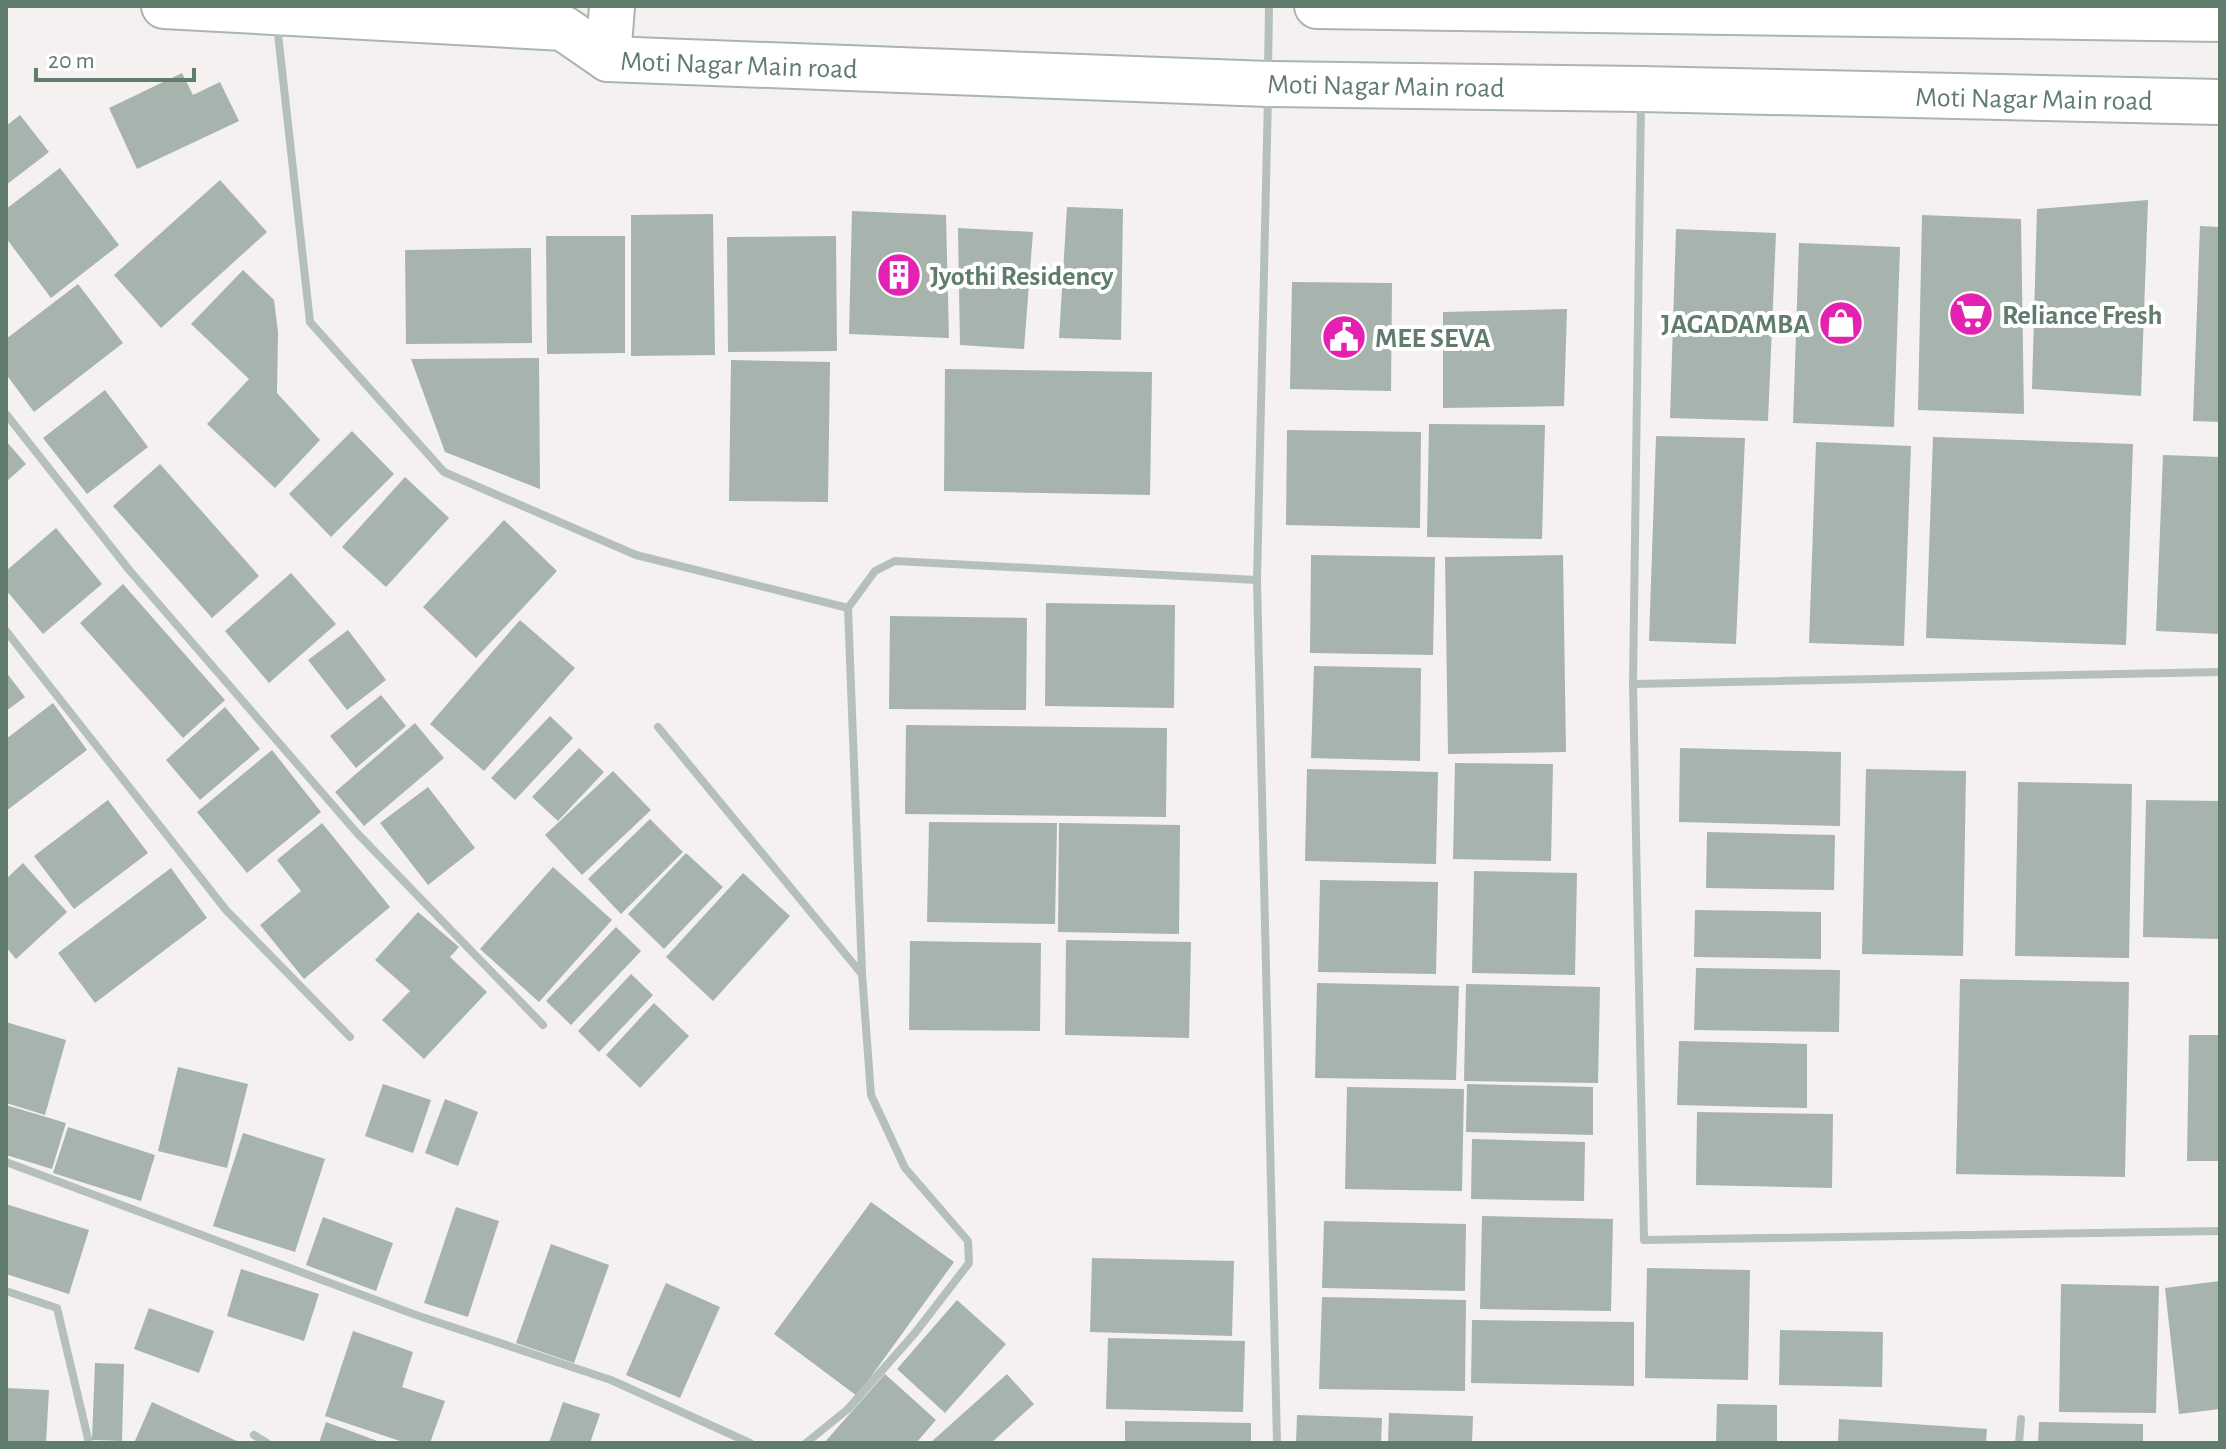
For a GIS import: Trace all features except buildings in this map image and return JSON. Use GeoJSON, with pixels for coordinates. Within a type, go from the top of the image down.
{"type":"FeatureCollection","features":[{"type":"Feature","properties":{"kind":"street","name":"Moti Nagar Main road"},"geometry":{"type":"LineString","coordinates":[[164,6],[276,12],[580,17],[608,59],[1268,84],[2220,102]]}},
{"type":"Feature","properties":{"kind":"street"},"geometry":{"type":"LineString","coordinates":[[608,59],[612,6]]}},
{"type":"Feature","properties":{"kind":"street"},"geometry":{"type":"LineString","coordinates":[[1269,6],[1257,580],[1277,1443]]}},
{"type":"Feature","properties":{"kind":"street"},"geometry":{"type":"LineString","coordinates":[[1317,6],[2220,19]]}},
{"type":"Feature","properties":{"kind":"street"},"geometry":{"type":"LineString","coordinates":[[276,12],[310,322],[444,472],[636,555],[848,608]]}},
{"type":"Feature","properties":{"kind":"street"},"geometry":{"type":"LineString","coordinates":[[1641,89],[1633,684],[1644,1240],[2220,1231]]}},
{"type":"Feature","properties":{"kind":"street"},"geometry":{"type":"LineString","coordinates":[[6,414],[130,571],[357,833],[543,1025]]}},
{"type":"Feature","properties":{"kind":"street"},"geometry":{"type":"LineString","coordinates":[[806,1443],[848,1409],[915,1333],[969,1263],[968,1241],[905,1168],[871,1095],[862,973],[848,608],[875,571],[895,561],[1257,580]]}},
{"type":"Feature","properties":{"kind":"street"},"geometry":{"type":"LineString","coordinates":[[6,631],[226,910],[350,1037]]}},
{"type":"Feature","properties":{"kind":"street"},"geometry":{"type":"LineString","coordinates":[[1633,684],[2220,672]]}},
{"type":"Feature","properties":{"kind":"street"},"geometry":{"type":"LineString","coordinates":[[658,727],[862,973]]}},
{"type":"Feature","properties":{"kind":"street"},"geometry":{"type":"LineString","coordinates":[[6,1162],[416,1315],[611,1380],[750,1443]]}},
{"type":"Feature","properties":{"kind":"street"},"geometry":{"type":"LineString","coordinates":[[6,1291],[57,1308],[89,1443]]}},
{"type":"Feature","properties":{"kind":"street"},"geometry":{"type":"LineString","coordinates":[[2019,1443],[2021,1419]]}},
{"type":"Feature","properties":{"kind":"street"},"geometry":{"type":"LineString","coordinates":[[254,1435],[267,1443]]}},
{"type":"Feature","properties":{"kind":"place","name":"Jyothi Residency"},"geometry":{"type":"Point","coordinates":[899,275]}},
{"type":"Feature","properties":{"kind":"place","name":"Reliance Fresh"},"geometry":{"type":"Point","coordinates":[1971,314]}},
{"type":"Feature","properties":{"kind":"place","name":"JAGADAMBA"},"geometry":{"type":"Point","coordinates":[1841,323]}},
{"type":"Feature","properties":{"kind":"place","name":"MEE SEVA"},"geometry":{"type":"Point","coordinates":[1344,337]}}]}
